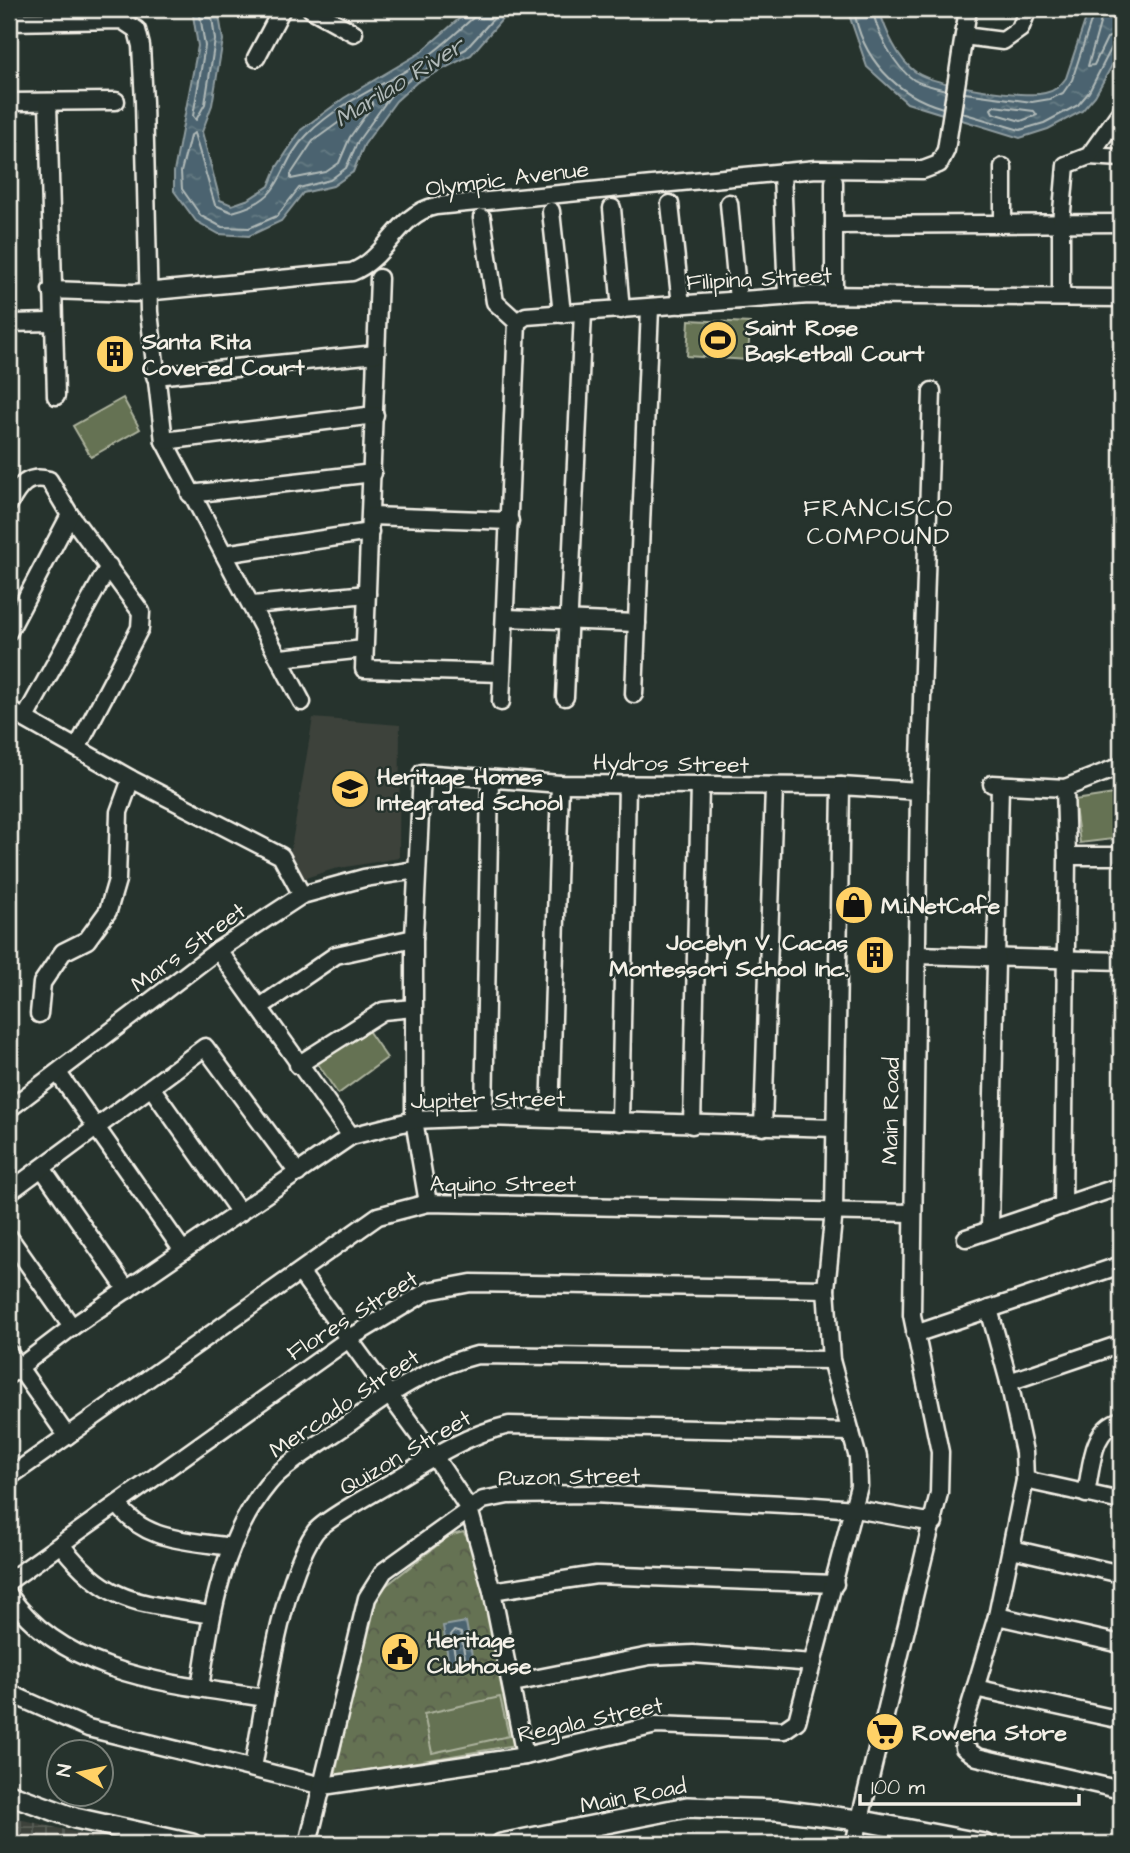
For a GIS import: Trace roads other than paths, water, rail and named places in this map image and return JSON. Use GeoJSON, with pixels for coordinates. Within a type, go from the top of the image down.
{"type":"FeatureCollection","features":[{"type":"Feature","properties":{"kind":"main road"},"geometry":{"type":"LineString","coordinates":[[9,1794],[75,1818],[192,1844]]}},
{"type":"Feature","properties":{"kind":"main road","name":"Main Road"},"geometry":{"type":"LineString","coordinates":[[501,1844],[687,1807],[779,1811],[859,1820],[984,1844]]}},
{"type":"Feature","properties":{"kind":"street"},"geometry":{"type":"LineString","coordinates":[[256,58],[282,9]]}},
{"type":"Feature","properties":{"kind":"street"},"geometry":{"type":"LineString","coordinates":[[311,9],[354,33]]}},
{"type":"Feature","properties":{"kind":"street","name":"Olympic Avenue"},"geometry":{"type":"LineString","coordinates":[[51,290],[148,292],[352,272],[371,260],[406,219],[424,208],[436,206],[782,172],[847,168],[923,170],[939,164],[946,150],[968,9]]}},
{"type":"Feature","properties":{"kind":"street"},"geometry":{"type":"LineString","coordinates":[[964,36],[1003,41],[1020,29],[1028,9]]}},
{"type":"Feature","properties":{"kind":"street"},"geometry":{"type":"LineString","coordinates":[[9,22],[101,14],[129,22],[140,36],[148,292],[164,441],[302,702]]}},
{"type":"Feature","properties":{"kind":"street"},"geometry":{"type":"LineString","coordinates":[[9,102],[117,101]]}},
{"type":"Feature","properties":{"kind":"street"},"geometry":{"type":"LineString","coordinates":[[48,102],[55,396]]}},
{"type":"Feature","properties":{"kind":"street"},"geometry":{"type":"LineString","coordinates":[[1089,156],[1121,111]]}},
{"type":"Feature","properties":{"kind":"street"},"geometry":{"type":"LineString","coordinates":[[1061,297],[1061,223],[1066,165],[1089,156],[1121,158]]}},
{"type":"Feature","properties":{"kind":"street"},"geometry":{"type":"LineString","coordinates":[[1003,167],[1003,223]]}},
{"type":"Feature","properties":{"kind":"street"},"geometry":{"type":"LineString","coordinates":[[782,172],[788,296]]}},
{"type":"Feature","properties":{"kind":"street"},"geometry":{"type":"LineString","coordinates":[[834,182],[834,295]]}},
{"type":"Feature","properties":{"kind":"street"},"geometry":{"type":"LineString","coordinates":[[729,203],[738,300]]}},
{"type":"Feature","properties":{"kind":"street"},"geometry":{"type":"LineString","coordinates":[[670,204],[681,305]]}},
{"type":"Feature","properties":{"kind":"street"},"geometry":{"type":"LineString","coordinates":[[612,208],[621,310]]}},
{"type":"Feature","properties":{"kind":"street"},"geometry":{"type":"LineString","coordinates":[[551,211],[562,314]]}},
{"type":"Feature","properties":{"kind":"street"},"geometry":{"type":"LineString","coordinates":[[482,218],[495,302],[517,322],[501,702]]}},
{"type":"Feature","properties":{"kind":"street"},"geometry":{"type":"LineString","coordinates":[[834,225],[1121,223]]}},
{"type":"Feature","properties":{"kind":"street"},"geometry":{"type":"LineString","coordinates":[[379,278],[364,669],[502,673]]}},
{"type":"Feature","properties":{"kind":"street","name":"Filipina Street"},"geometry":{"type":"LineString","coordinates":[[517,322],[526,316],[788,296],[1121,298]]}},
{"type":"Feature","properties":{"kind":"street"},"geometry":{"type":"LineString","coordinates":[[634,694],[650,308]]}},
{"type":"Feature","properties":{"kind":"street"},"geometry":{"type":"LineString","coordinates":[[565,696],[583,313]]}},
{"type":"Feature","properties":{"kind":"street"},"geometry":{"type":"LineString","coordinates":[[9,323],[52,322]]}},
{"type":"Feature","properties":{"kind":"street"},"geometry":{"type":"LineString","coordinates":[[155,376],[376,354]]}},
{"type":"Feature","properties":{"kind":"street","name":"Main Road"},"geometry":{"type":"LineString","coordinates":[[859,1820],[934,1523],[939,1493],[940,1452],[912,1315],[919,791],[932,391]]}},
{"type":"Feature","properties":{"kind":"street"},"geometry":{"type":"LineString","coordinates":[[164,441],[375,415]]}},
{"type":"Feature","properties":{"kind":"street"},"geometry":{"type":"LineString","coordinates":[[190,494],[373,473]]}},
{"type":"Feature","properties":{"kind":"street"},"geometry":{"type":"LineString","coordinates":[[9,504],[19,485],[40,477],[49,480],[70,515],[141,612],[143,620],[78,748]]}},
{"type":"Feature","properties":{"kind":"street"},"geometry":{"type":"LineString","coordinates":[[9,631],[70,515]]}},
{"type":"Feature","properties":{"kind":"street"},"geometry":{"type":"LineString","coordinates":[[224,554],[371,524],[510,521]]}},
{"type":"Feature","properties":{"kind":"street"},"geometry":{"type":"LineString","coordinates":[[25,718],[109,566]]}},
{"type":"Feature","properties":{"kind":"street"},"geometry":{"type":"LineString","coordinates":[[253,605],[367,594]]}},
{"type":"Feature","properties":{"kind":"street"},"geometry":{"type":"LineString","coordinates":[[506,618],[637,623]]}},
{"type":"Feature","properties":{"kind":"street"},"geometry":{"type":"LineString","coordinates":[[281,658],[365,649]]}},
{"type":"Feature","properties":{"kind":"street"},"geometry":{"type":"LineString","coordinates":[[9,710],[131,779],[281,856],[302,895]]}},
{"type":"Feature","properties":{"kind":"street"},"geometry":{"type":"LineString","coordinates":[[990,1227],[996,958],[996,785],[1065,788],[1121,766]]}},
{"type":"Feature","properties":{"kind":"street","name":"Hydros Street"},"geometry":{"type":"LineString","coordinates":[[416,870],[422,773],[560,784],[841,786],[919,791]]}},
{"type":"Feature","properties":{"kind":"street"},"geometry":{"type":"LineString","coordinates":[[39,1014],[42,983],[63,952],[86,940],[108,911],[117,880],[119,812],[131,779]]}},
{"type":"Feature","properties":{"kind":"street"},"geometry":{"type":"LineString","coordinates":[[484,1117],[490,779]]}},
{"type":"Feature","properties":{"kind":"street"},"geometry":{"type":"LineString","coordinates":[[550,1118],[560,784]]}},
{"type":"Feature","properties":{"kind":"street"},"geometry":{"type":"LineString","coordinates":[[620,1122],[627,785]]}},
{"type":"Feature","properties":{"kind":"street"},"geometry":{"type":"LineString","coordinates":[[692,1125],[700,786]]}},
{"type":"Feature","properties":{"kind":"street","name":"Regala Street"},"geometry":{"type":"LineString","coordinates":[[9,1693],[88,1728],[323,1786],[524,1756],[656,1725],[784,1730],[797,1721],[859,1486],[858,1458],[831,1360],[826,1289],[834,1210],[841,786]]}},
{"type":"Feature","properties":{"kind":"street"},"geometry":{"type":"LineString","coordinates":[[763,1127],[774,787]]}},
{"type":"Feature","properties":{"kind":"street"},"geometry":{"type":"LineString","coordinates":[[1063,1206],[1067,856],[1065,788]]}},
{"type":"Feature","properties":{"kind":"street"},"geometry":{"type":"LineString","coordinates":[[1067,856],[1121,856]]}},
{"type":"Feature","properties":{"kind":"street"},"geometry":{"type":"LineString","coordinates":[[416,870],[414,1120],[428,1203]]}},
{"type":"Feature","properties":{"kind":"street","name":"Mars Street"},"geometry":{"type":"LineString","coordinates":[[9,1109],[218,950],[302,895],[364,877],[416,870]]}},
{"type":"Feature","properties":{"kind":"street"},"geometry":{"type":"LineString","coordinates":[[260,1007],[336,955],[414,938]]}},
{"type":"Feature","properties":{"kind":"street"},"geometry":{"type":"LineString","coordinates":[[218,950],[351,1136]]}},
{"type":"Feature","properties":{"kind":"street"},"geometry":{"type":"LineString","coordinates":[[917,955],[1121,961]]}},
{"type":"Feature","properties":{"kind":"street"},"geometry":{"type":"LineString","coordinates":[[299,1065],[383,1011],[413,1008]]}},
{"type":"Feature","properties":{"kind":"street"},"geometry":{"type":"LineString","coordinates":[[9,1192],[205,1047],[298,1173]]}},
{"type":"Feature","properties":{"kind":"street"},"geometry":{"type":"LineString","coordinates":[[58,1073],[183,1251]]}},
{"type":"Feature","properties":{"kind":"street"},"geometry":{"type":"LineString","coordinates":[[151,1087],[240,1213]]}},
{"type":"Feature","properties":{"kind":"street","name":"Jupiter Street"},"geometry":{"type":"LineString","coordinates":[[14,1371],[72,1327],[351,1136],[414,1120],[484,1117],[835,1128]]}},
{"type":"Feature","properties":{"kind":"street"},"geometry":{"type":"LineString","coordinates":[[42,1168],[127,1290]]}},
{"type":"Feature","properties":{"kind":"street"},"geometry":{"type":"LineString","coordinates":[[966,1238],[990,1227],[1121,1186]]}},
{"type":"Feature","properties":{"kind":"street","name":"Aquino Street"},"geometry":{"type":"LineString","coordinates":[[9,1477],[378,1216],[428,1203],[912,1213]]}},
{"type":"Feature","properties":{"kind":"street"},"geometry":{"type":"LineString","coordinates":[[9,1237],[72,1327]]}},
{"type":"Feature","properties":{"kind":"street"},"geometry":{"type":"LineString","coordinates":[[915,1334],[1121,1265]]}},
{"type":"Feature","properties":{"kind":"street"},"geometry":{"type":"LineString","coordinates":[[300,1272],[434,1456],[468,1509],[492,1591],[513,1683],[524,1756]]}},
{"type":"Feature","properties":{"kind":"street","name":"Flores Street"},"geometry":{"type":"LineString","coordinates":[[9,1581],[62,1546],[350,1338],[428,1291],[471,1283],[826,1289]]}},
{"type":"Feature","properties":{"kind":"street"},"geometry":{"type":"LineString","coordinates":[[989,1309],[1024,1452],[1025,1480],[997,1616],[962,1732],[964,1748],[977,1757],[1121,1790]]}},
{"type":"Feature","properties":{"kind":"street"},"geometry":{"type":"LineString","coordinates":[[1009,1382],[1121,1344]]}},
{"type":"Feature","properties":{"kind":"street"},"geometry":{"type":"LineString","coordinates":[[9,1353],[14,1371],[67,1436]]}},
{"type":"Feature","properties":{"kind":"street","name":"Mercado Street"},"geometry":{"type":"LineString","coordinates":[[200,1688],[211,1615],[230,1547],[270,1481],[388,1395],[443,1364],[477,1356],[831,1360]]}},
{"type":"Feature","properties":{"kind":"street"},"geometry":{"type":"LineString","coordinates":[[1086,1494],[1100,1434],[1108,1424],[1121,1420]]}},
{"type":"Feature","properties":{"kind":"street","name":"Quizon Street"},"geometry":{"type":"LineString","coordinates":[[253,1768],[265,1698],[295,1573],[316,1530],[434,1456],[478,1432],[509,1425],[851,1432]]}},
{"type":"Feature","properties":{"kind":"street"},"geometry":{"type":"LineString","coordinates":[[1025,1480],[1121,1501]]}},
{"type":"Feature","properties":{"kind":"street","name":"Puzon Street"},"geometry":{"type":"LineString","coordinates":[[308,1844],[367,1598],[384,1571],[484,1500],[508,1495],[581,1494],[855,1508],[934,1523]]}},
{"type":"Feature","properties":{"kind":"street"},"geometry":{"type":"LineString","coordinates":[[118,1504],[127,1518],[148,1534],[230,1547]]}},
{"type":"Feature","properties":{"kind":"street"},"geometry":{"type":"LineString","coordinates":[[62,1546],[83,1574],[107,1591],[142,1603],[211,1615]]}},
{"type":"Feature","properties":{"kind":"street"},"geometry":{"type":"LineString","coordinates":[[1012,1549],[1121,1574]]}},
{"type":"Feature","properties":{"kind":"street"},"geometry":{"type":"LineString","coordinates":[[492,1591],[596,1575],[835,1584]]}},
{"type":"Feature","properties":{"kind":"street"},"geometry":{"type":"LineString","coordinates":[[9,1595],[34,1626],[70,1652],[108,1667],[200,1688],[265,1698]]}},
{"type":"Feature","properties":{"kind":"street"},"geometry":{"type":"LineString","coordinates":[[997,1616],[1121,1644]]}},
{"type":"Feature","properties":{"kind":"street"},"geometry":{"type":"LineString","coordinates":[[513,1683],[650,1656],[692,1654],[813,1663]]}},
{"type":"Feature","properties":{"kind":"street"},"geometry":{"type":"LineString","coordinates":[[975,1688],[1121,1720]]}},
{"type":"Feature","properties":{"kind":"street"},"geometry":{"type":"LineString","coordinates":[[853,1844],[859,1820]]}},
{"type":"Feature","properties":{"kind":"water","name":"Marilao River"},"geometry":{"type":"Polygon","coordinates":[[[192,9],[218,9],[223,40],[212,105],[202,132],[220,200],[232,205],[249,199],[269,186],[277,167],[301,130],[344,98],[420,53],[470,9],[511,9],[471,55],[417,82],[396,101],[364,145],[353,172],[333,186],[303,193],[281,221],[249,236],[219,234],[196,221],[174,191],[174,172],[198,46],[192,9]]]}},
{"type":"Feature","properties":{"kind":"water"},"geometry":{"type":"Polygon","coordinates":[[[847,9],[879,9],[898,53],[910,68],[927,78],[960,86],[1018,94],[1052,91],[1066,78],[1089,9],[1121,9],[1121,39],[1115,60],[1095,96],[1082,111],[1048,129],[1020,138],[907,103],[867,67],[847,9]]]}},
{"type":"Feature","properties":{"kind":"water"},"geometry":{"type":"Polygon","coordinates":[[[466,1622],[474,1667],[450,1671],[443,1626],[466,1622]]]}},
{"type":"Feature","properties":{"kind":"place","name":"Saint Rose Basketball Court"},"geometry":{"type":"Point","coordinates":[718,340]}},
{"type":"Feature","properties":{"kind":"place","name":"Santa Rita Covered Court"},"geometry":{"type":"Point","coordinates":[115,354]}},
{"type":"Feature","properties":{"kind":"place","name":"Heritage Homes Integrated School"},"geometry":{"type":"Point","coordinates":[350,789]}},
{"type":"Feature","properties":{"kind":"place","name":"M.i.NetCafe"},"geometry":{"type":"Point","coordinates":[854,905]}},
{"type":"Feature","properties":{"kind":"place","name":"Jocelyn V. Cacas Montessori School Inc."},"geometry":{"type":"Point","coordinates":[875,955]}},
{"type":"Feature","properties":{"kind":"place","name":"Heritage Clubhouse"},"geometry":{"type":"Point","coordinates":[400,1652]}},
{"type":"Feature","properties":{"kind":"place","name":"Rowena Store"},"geometry":{"type":"Point","coordinates":[885,1732]}},
{"type":"Feature","properties":{"kind":"district","name":"FRANCISCO COMPOUND"},"geometry":{"type":"Point","coordinates":[879,522]}}]}
